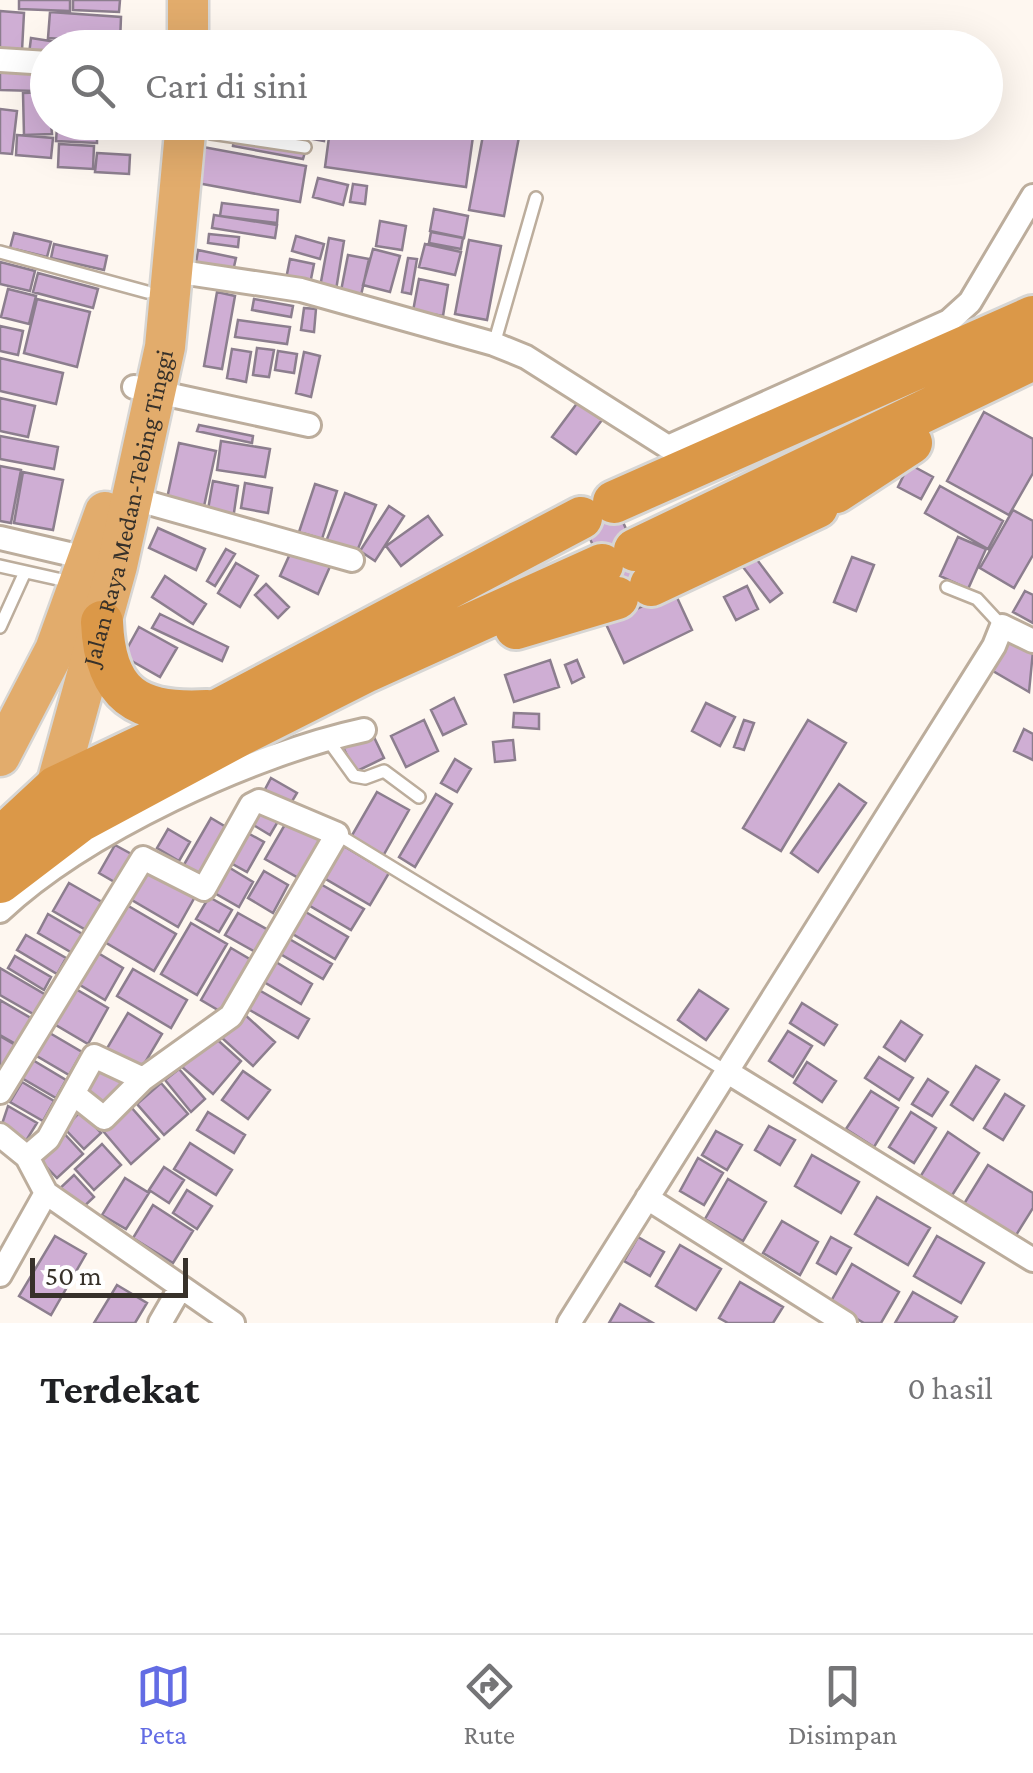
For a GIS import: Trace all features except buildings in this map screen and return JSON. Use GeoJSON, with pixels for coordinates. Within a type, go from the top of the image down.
{"type":"FeatureCollection","features":[{"type":"Feature","properties":{"kind":"highway"},"geometry":{"type":"LineString","coordinates":[[164,0],[164,30]]}},
{"type":"Feature","properties":{"kind":"highway"},"geometry":{"type":"LineString","coordinates":[[188,0],[188,30]]}},
{"type":"Feature","properties":{"kind":"highway","name":"Jalan Raya Medan-Tebing Tinggi"},"geometry":{"type":"LineString","coordinates":[[160,140],[160,282]]}},
{"type":"Feature","properties":{"kind":"highway","name":"Jalan Raya Medan-Tebing Tinggi"},"geometry":{"type":"LineString","coordinates":[[0,756],[96,570],[121,496],[145,389],[183,140]]}},
{"type":"Feature","properties":{"kind":"highway"},"geometry":{"type":"LineString","coordinates":[[0,839],[56,787],[218,710],[597,510],[1033,318]]}},
{"type":"Feature","properties":{"kind":"highway"},"geometry":{"type":"LineString","coordinates":[[0,882],[80,821],[367,671],[827,499],[1032,360]]}},
{"type":"Feature","properties":{"kind":"highway"},"geometry":{"type":"LineString","coordinates":[[626,575],[1032,360]]}},
{"type":"Feature","properties":{"kind":"highway","name":"Jalan Raya Medan-Tebing Tinggi"},"geometry":{"type":"LineString","coordinates":[[0,871],[56,787],[102,622],[96,570]]}},
{"type":"Feature","properties":{"kind":"highway"},"geometry":{"type":"LineString","coordinates":[[102,622],[103,652],[124,693],[156,710],[218,710]]}},
{"type":"Feature","properties":{"kind":"street"},"geometry":{"type":"LineString","coordinates":[[0,60],[30,62]]}},
{"type":"Feature","properties":{"kind":"street"},"geometry":{"type":"LineString","coordinates":[[160,282],[300,290],[494,344],[526,357],[668,446],[949,321],[970,302],[1033,196]]}},
{"type":"Feature","properties":{"kind":"street"},"geometry":{"type":"LineString","coordinates":[[145,389],[309,426]]}},
{"type":"Feature","properties":{"kind":"street"},"geometry":{"type":"LineString","coordinates":[[121,496],[352,560]]}},
{"type":"Feature","properties":{"kind":"street"},"geometry":{"type":"LineString","coordinates":[[0,538],[96,570]]}},
{"type":"Feature","properties":{"kind":"street"},"geometry":{"type":"LineString","coordinates":[[569,1323],[994,646],[1002,626],[1033,640]]}},
{"type":"Feature","properties":{"kind":"street"},"geometry":{"type":"LineString","coordinates":[[0,911],[98,842],[170,803],[304,743],[364,730]]}},
{"type":"Feature","properties":{"kind":"street"},"geometry":{"type":"LineString","coordinates":[[0,1092],[143,858],[204,890],[251,805],[259,801],[337,834],[231,1016],[143,1080],[104,1118],[75,1095]]}},
{"type":"Feature","properties":{"kind":"street"},"geometry":{"type":"LineString","coordinates":[[27,1157],[48,1139],[94,1056],[143,1080]]}},
{"type":"Feature","properties":{"kind":"street"},"geometry":{"type":"LineString","coordinates":[[726,1071],[1033,1260]]}},
{"type":"Feature","properties":{"kind":"street"},"geometry":{"type":"LineString","coordinates":[[0,1135],[27,1157],[46,1194],[179,1290],[233,1323]]}},
{"type":"Feature","properties":{"kind":"street"},"geometry":{"type":"LineString","coordinates":[[0,1275],[46,1194]]}},
{"type":"Feature","properties":{"kind":"street"},"geometry":{"type":"LineString","coordinates":[[647,1198],[845,1323]]}},
{"type":"Feature","properties":{"kind":"street"},"geometry":{"type":"LineString","coordinates":[[160,1323],[179,1290]]}},
{"type":"Feature","properties":{"kind":"lane"},"geometry":{"type":"LineString","coordinates":[[258,140],[305,147]]}},
{"type":"Feature","properties":{"kind":"lane"},"geometry":{"type":"LineString","coordinates":[[494,344],[536,198]]}},
{"type":"Feature","properties":{"kind":"lane"},"geometry":{"type":"LineString","coordinates":[[0,252],[160,282]]}},
{"type":"Feature","properties":{"kind":"lane"},"geometry":{"type":"LineString","coordinates":[[0,566],[25,572],[96,570]]}},
{"type":"Feature","properties":{"kind":"lane"},"geometry":{"type":"LineString","coordinates":[[0,627],[25,572]]}},
{"type":"Feature","properties":{"kind":"lane"},"geometry":{"type":"LineString","coordinates":[[948,587],[976,599],[1002,626]]}},
{"type":"Feature","properties":{"kind":"lane"},"geometry":{"type":"LineString","coordinates":[[327,738],[354,776],[364,778],[384,771],[419,797]]}},
{"type":"Feature","properties":{"kind":"lane"},"geometry":{"type":"LineString","coordinates":[[337,834],[726,1071]]}}]}
